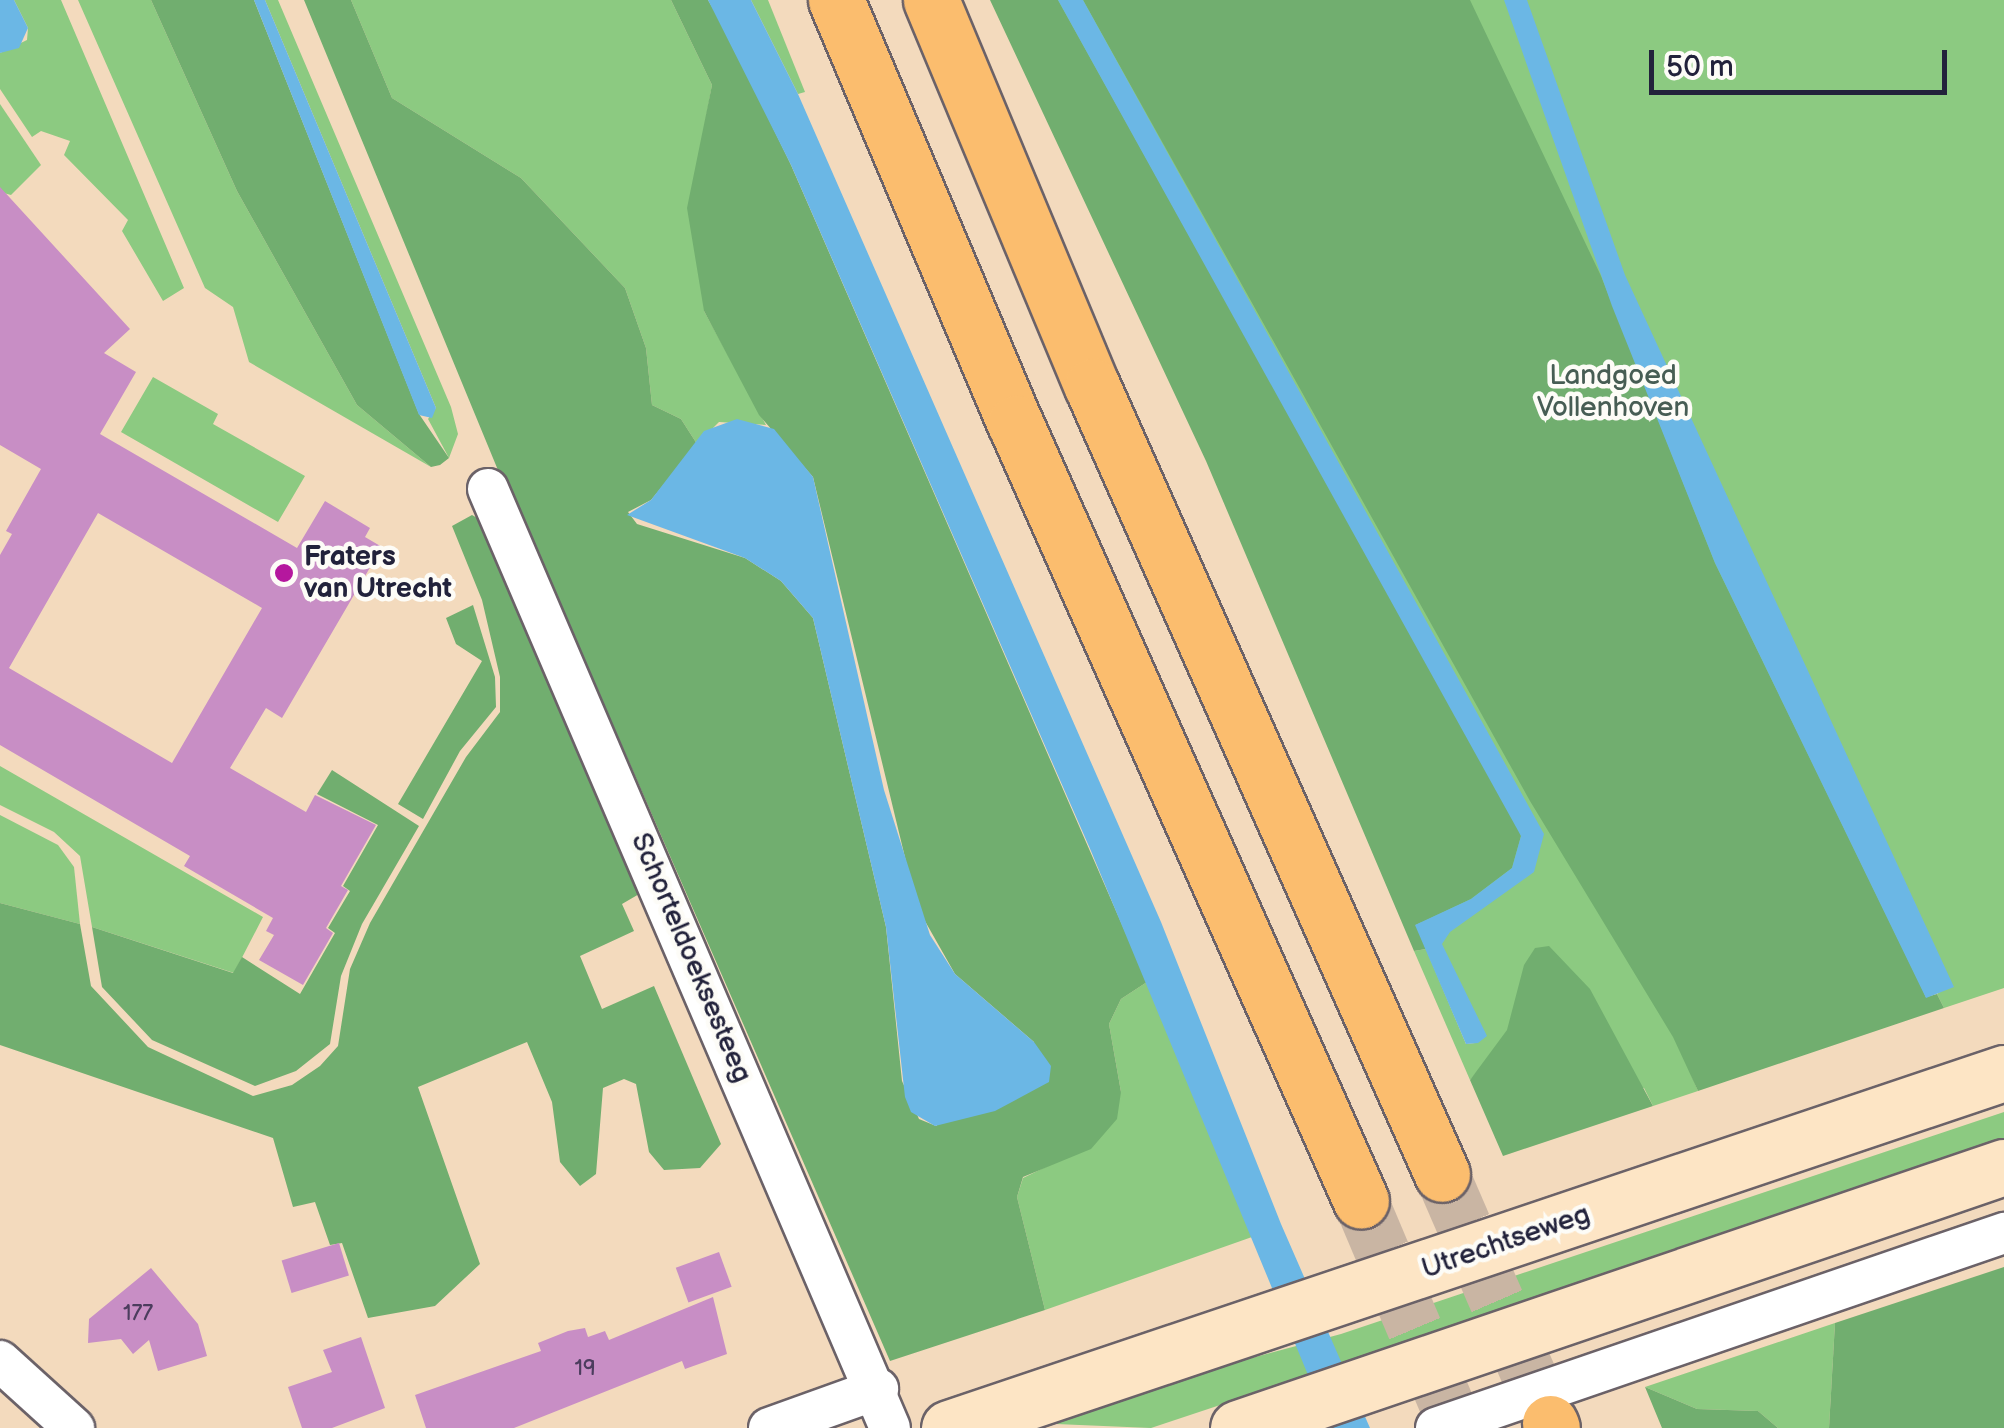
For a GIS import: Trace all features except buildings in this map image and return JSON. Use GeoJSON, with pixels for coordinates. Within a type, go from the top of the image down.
{"type":"FeatureCollection","features":[{"type":"Feature","properties":{"kind":"highway"},"geometry":{"type":"LineString","coordinates":[[836,0],[1015,422],[1361,1201]]}},
{"type":"Feature","properties":{"kind":"highway"},"geometry":{"type":"LineString","coordinates":[[931,0],[1092,386],[1442,1174]]}},
{"type":"Feature","properties":{"kind":"main road","name":"Utrechtseweg"},"geometry":{"type":"LineString","coordinates":[[948,1428],[1012,1418],[2004,1073]]}},
{"type":"Feature","properties":{"kind":"main road"},"geometry":{"type":"LineString","coordinates":[[1238,1428],[2004,1166]]}},
{"type":"Feature","properties":{"kind":"street","name":"Schorteldoeksesteeg"},"geometry":{"type":"LineString","coordinates":[[488,489],[878,1390],[890,1428]]}},
{"type":"Feature","properties":{"kind":"street"},"geometry":{"type":"LineString","coordinates":[[1436,1428],[2004,1233]]}},
{"type":"Feature","properties":{"kind":"street"},"geometry":{"type":"LineString","coordinates":[[0,1360],[74,1428]]}},
{"type":"Feature","properties":{"kind":"street"},"geometry":{"type":"LineString","coordinates":[[770,1428],[878,1390]]}},
{"type":"Feature","properties":{"kind":"green space"},"geometry":{"type":"Polygon","coordinates":[[[14,0],[61,0],[184,288],[163,301],[122,231],[128,220],[64,155],[70,141],[41,131],[32,137],[0,89],[0,53],[27,40],[28,28],[14,0]]]}},
{"type":"Feature","properties":{"kind":"green space"},"geometry":{"type":"Polygon","coordinates":[[[78,0],[151,0],[237,191],[357,405],[431,467],[249,362],[233,307],[205,288],[78,0]]]}},
{"type":"Feature","properties":{"kind":"green space"},"geometry":{"type":"Polygon","coordinates":[[[151,0],[254,0],[419,414],[449,458],[440,465],[431,467],[357,405],[237,191],[151,0]]]}},
{"type":"Feature","properties":{"kind":"green space"},"geometry":{"type":"Polygon","coordinates":[[[265,0],[278,0],[451,407],[458,434],[449,458],[428,419],[436,408],[265,0]]]}},
{"type":"Feature","properties":{"kind":"green space"},"geometry":{"type":"Polygon","coordinates":[[[304,0],[351,0],[392,98],[521,178],[625,288],[646,348],[652,405],[681,419],[697,444],[651,500],[628,512],[637,524],[745,558],[781,581],[813,618],[886,927],[902,1081],[919,1119],[936,1126],[1034,1042],[955,974],[917,907],[813,477],[759,415],[704,311],[687,208],[712,85],[671,0],[708,0],[725,29],[791,165],[1147,982],[1121,999],[1109,1024],[1121,1092],[1117,1119],[1091,1149],[1023,1177],[1017,1197],[1045,1310],[890,1361],[562,608],[528,543],[304,0]]]}},
{"type":"Feature","properties":{"kind":"green space"},"geometry":{"type":"Polygon","coordinates":[[[351,0],[671,0],[712,85],[703,134],[704,311],[766,425],[719,422],[697,444],[681,419],[652,405],[646,348],[625,288],[521,178],[392,98],[351,0]]]}},
{"type":"Feature","properties":{"kind":"green space"},"geometry":{"type":"Polygon","coordinates":[[[751,0],[768,0],[805,92],[798,94],[751,0]]]}},
{"type":"Feature","properties":{"kind":"green space"},"geometry":{"type":"Polygon","coordinates":[[[990,0],[1058,0],[1513,817],[1521,836],[1512,868],[1471,899],[1416,925],[1426,949],[1414,951],[1206,461],[990,0]]]}},
{"type":"Feature","properties":{"kind":"green space","name":"Landgoed Vollenhoven"},"geometry":{"type":"Polygon","coordinates":[[[1008,0],[2004,0],[2004,988],[1944,1008],[1937,994],[1952,983],[1690,1072],[1698,1091],[1653,1106],[1644,1088],[1484,1064],[1470,1080],[1414,951],[1426,949],[1466,1044],[1475,1043],[1008,0]]]}},
{"type":"Feature","properties":{"kind":"green space"},"geometry":{"type":"Polygon","coordinates":[[[1083,0],[1470,0],[1601,276],[1715,563],[1926,997],[1937,994],[1944,1008],[1698,1091],[1673,1037],[1530,801],[1083,0]]]}},
{"type":"Feature","properties":{"kind":"green space"},"geometry":{"type":"Polygon","coordinates":[[[0,104],[41,165],[11,195],[0,192],[0,104]]]}},
{"type":"Feature","properties":{"kind":"green space"},"geometry":{"type":"Polygon","coordinates":[[[153,377],[218,414],[213,424],[305,476],[278,522],[121,432],[153,377]]]}},
{"type":"Feature","properties":{"kind":"green space"},"geometry":{"type":"Polygon","coordinates":[[[472,515],[479,519],[646,890],[622,904],[634,931],[580,956],[602,1009],[654,986],[721,1144],[700,1168],[664,1170],[649,1152],[636,1084],[624,1079],[603,1088],[596,1174],[580,1186],[560,1162],[552,1102],[527,1042],[418,1087],[480,1264],[435,1306],[368,1318],[342,1243],[330,1245],[315,1202],[293,1207],[273,1138],[0,1045],[0,903],[80,924],[91,986],[148,1047],[253,1096],[292,1085],[320,1066],[338,1046],[350,969],[370,923],[466,757],[500,712],[500,677],[482,600],[452,526],[472,515]]]}},
{"type":"Feature","properties":{"kind":"green space"},"geometry":{"type":"Polygon","coordinates":[[[473,605],[495,677],[496,707],[460,751],[423,819],[398,804],[482,661],[456,644],[446,618],[473,605]]]}},
{"type":"Feature","properties":{"kind":"green space"},"geometry":{"type":"Polygon","coordinates":[[[0,766],[263,917],[234,973],[92,927],[80,856],[54,832],[0,805],[0,766]]]}},
{"type":"Feature","properties":{"kind":"green space"},"geometry":{"type":"Polygon","coordinates":[[[332,770],[419,826],[362,924],[341,976],[330,1044],[296,1071],[255,1086],[152,1040],[102,987],[92,927],[233,973],[242,957],[300,994],[335,933],[328,928],[350,891],[343,886],[378,825],[317,794],[332,770]]]}},
{"type":"Feature","properties":{"kind":"green space"},"geometry":{"type":"Polygon","coordinates":[[[0,815],[58,845],[74,867],[80,924],[0,903],[0,815]]]}},
{"type":"Feature","properties":{"kind":"green space"},"geometry":{"type":"Polygon","coordinates":[[[1549,946],[1590,989],[1653,1106],[1503,1156],[1470,1080],[1507,1030],[1524,965],[1535,948],[1549,946]]]}},
{"type":"Feature","properties":{"kind":"green space"},"geometry":{"type":"Polygon","coordinates":[[[1147,982],[1252,1237],[1045,1310],[1017,1197],[1023,1178],[1056,1162],[1121,1092],[1109,1024],[1121,999],[1147,982]]]}},
{"type":"Feature","properties":{"kind":"green space"},"geometry":{"type":"Polygon","coordinates":[[[2004,1112],[2004,1144],[1151,1428],[1032,1423],[1035,1416],[1341,1334],[2004,1112]]]}},
{"type":"Feature","properties":{"kind":"green space"},"geometry":{"type":"Polygon","coordinates":[[[2004,1267],[2004,1428],[1829,1428],[1835,1323],[2004,1267]]]}},
{"type":"Feature","properties":{"kind":"green space"},"geometry":{"type":"Polygon","coordinates":[[[1835,1323],[1829,1428],[1778,1428],[1758,1411],[1697,1409],[1645,1387],[1835,1323]]]}},
{"type":"Feature","properties":{"kind":"green space"},"geometry":{"type":"Polygon","coordinates":[[[1645,1387],[1697,1409],[1758,1411],[1778,1428],[1662,1428],[1645,1387]]]}},
{"type":"Feature","properties":{"kind":"water"},"geometry":{"type":"Polygon","coordinates":[[[0,0],[14,0],[28,28],[19,48],[0,53],[0,0]]]}},
{"type":"Feature","properties":{"kind":"water"},"geometry":{"type":"Polygon","coordinates":[[[254,0],[265,0],[436,408],[432,418],[419,415],[254,0]]]}},
{"type":"Feature","properties":{"kind":"water"},"geometry":{"type":"Polygon","coordinates":[[[708,0],[751,0],[798,94],[1161,922],[1281,1224],[1370,1428],[1330,1428],[1091,851],[791,165],[708,0]]]}},
{"type":"Feature","properties":{"kind":"water"},"geometry":{"type":"Polygon","coordinates":[[[1058,0],[1083,0],[1544,834],[1534,872],[1450,932],[1442,944],[1487,1036],[1478,1043],[1466,1044],[1415,925],[1471,899],[1512,868],[1521,836],[1058,0]]]}},
{"type":"Feature","properties":{"kind":"water"},"geometry":{"type":"Polygon","coordinates":[[[1504,0],[1527,0],[1625,275],[1954,987],[1926,998],[1715,563],[1612,306],[1504,0]]]}},
{"type":"Feature","properties":{"kind":"water"},"geometry":{"type":"Polygon","coordinates":[[[737,419],[774,429],[813,477],[884,790],[930,935],[955,974],[1034,1042],[1051,1066],[1049,1082],[995,1111],[935,1126],[911,1112],[905,1097],[886,927],[813,618],[781,581],[745,558],[627,515],[651,500],[704,431],[737,419]]]}},
{"type":"Feature","properties":{"kind":"tunnel"},"geometry":{"type":"LineString","coordinates":[[1442,1174],[1550,1423]]}},
{"type":"Feature","properties":{"kind":"tunnel"},"geometry":{"type":"LineString","coordinates":[[1361,1201],[1457,1428]]}},
{"type":"Feature","properties":{"kind":"place","name":"Fraters van Utrecht"},"geometry":{"type":"Point","coordinates":[284,573]}}]}
